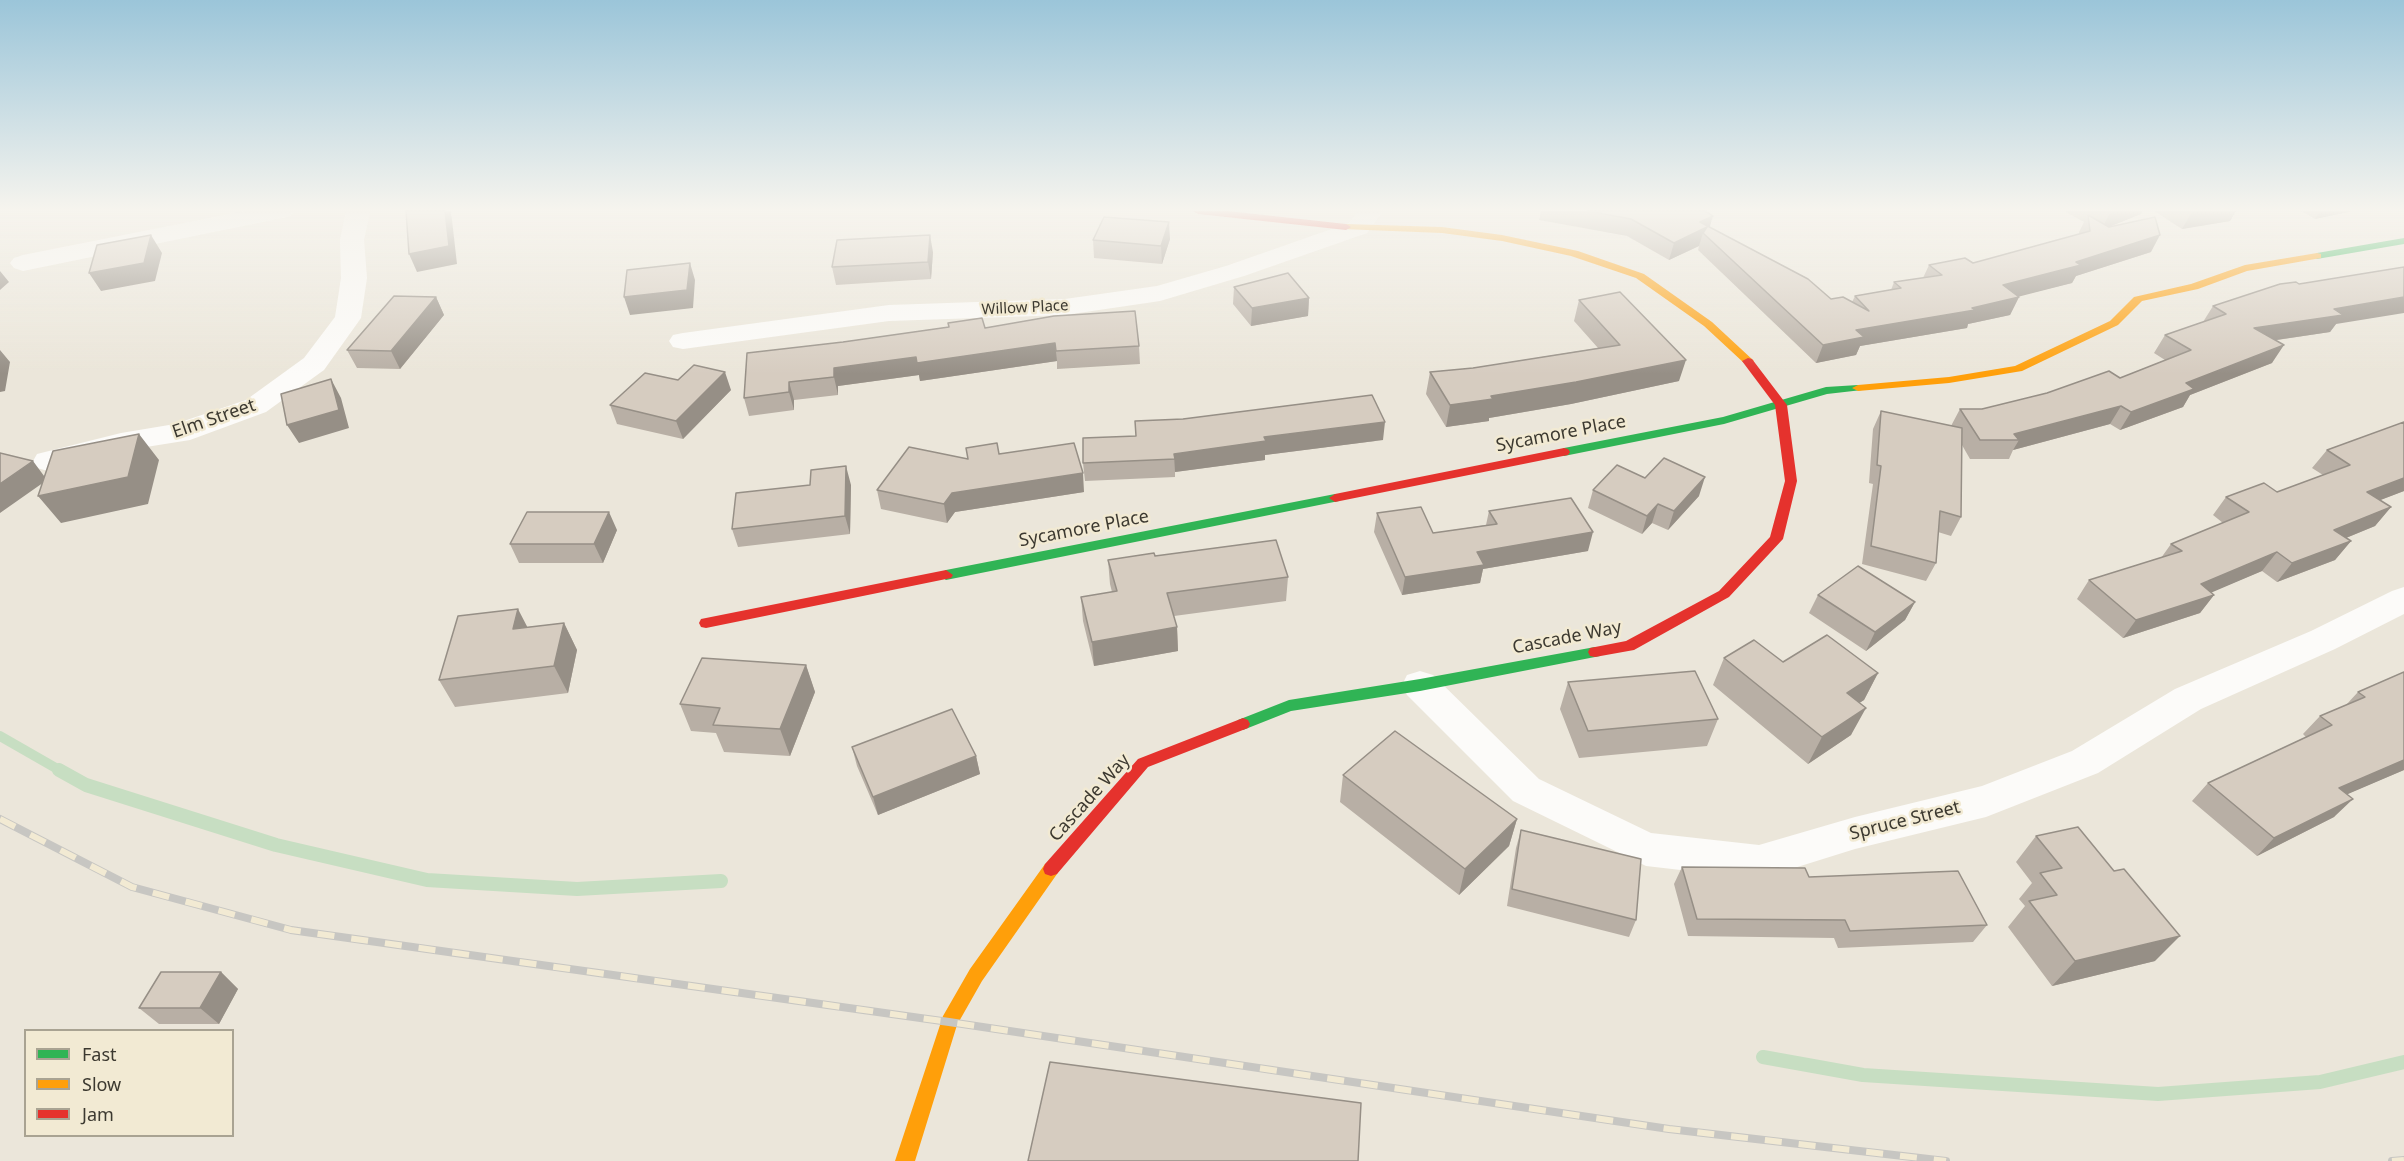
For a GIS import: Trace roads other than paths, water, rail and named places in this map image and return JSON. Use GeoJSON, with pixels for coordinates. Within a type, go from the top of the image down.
{"type":"FeatureCollection","features":[{"type":"Feature","properties":{"kind":"street","name":"Elm Street"},"geometry":{"type":"LineString","coordinates":[[48,461],[121,442],[180,433],[256,406],[314,364],[348,318],[354,278],[353,265]]}},
{"type":"Feature","properties":{"kind":"street","name":"Willow Place"},"geometry":{"type":"LineString","coordinates":[[683,341],[889,313],[1065,307],[1160,293],[1250,265]]}},
{"type":"Feature","properties":{"kind":"street","name":"Cascade Way"},"geometry":{"type":"LineString","coordinates":[[905,1161],[950,1022],[976,975],[1050,870],[1143,763],[1289,706],[1420,685],[1629,646],[1724,594],[1776,539],[1791,481],[1781,405],[1755,368],[1708,324],[1640,276],[1609,265]]}},
{"type":"Feature","properties":{"kind":"street","name":"Sycamore Place"},"geometry":{"type":"LineString","coordinates":[[706,623],[1712,422],[1826,391],[1949,380],[2018,369],[2114,323],[2138,299],[2194,287],[2245,268],[2262,265]]}},
{"type":"Feature","properties":{"kind":"street","name":"Spruce Street"},"geometry":{"type":"LineString","coordinates":[[1420,685],[1526,790],[1646,849],[1759,862],[1855,833],[1986,801],[2085,762],[2188,699],[2323,640],[2404,599]]}},
{"type":"Feature","properties":{"kind":"waterway"},"geometry":{"type":"LineString","coordinates":[[0,736],[61,771]]}},
{"type":"Feature","properties":{"kind":"waterway"},"geometry":{"type":"LineString","coordinates":[[59,770],[86,785],[276,845],[427,880],[577,889],[721,881]]}},
{"type":"Feature","properties":{"kind":"waterway"},"geometry":{"type":"LineString","coordinates":[[1763,1057],[1863,1075],[2158,1094],[2320,1082],[2404,1062]]}},
{"type":"Feature","properties":{"kind":"railway"},"geometry":{"type":"LineString","coordinates":[[0,819],[132,887],[291,930],[949,1022],[1669,1129],[1946,1161]]}},
{"type":"Feature","properties":{"kind":"railway"},"geometry":{"type":"LineString","coordinates":[[2392,1161],[2404,1160]]}}]}
